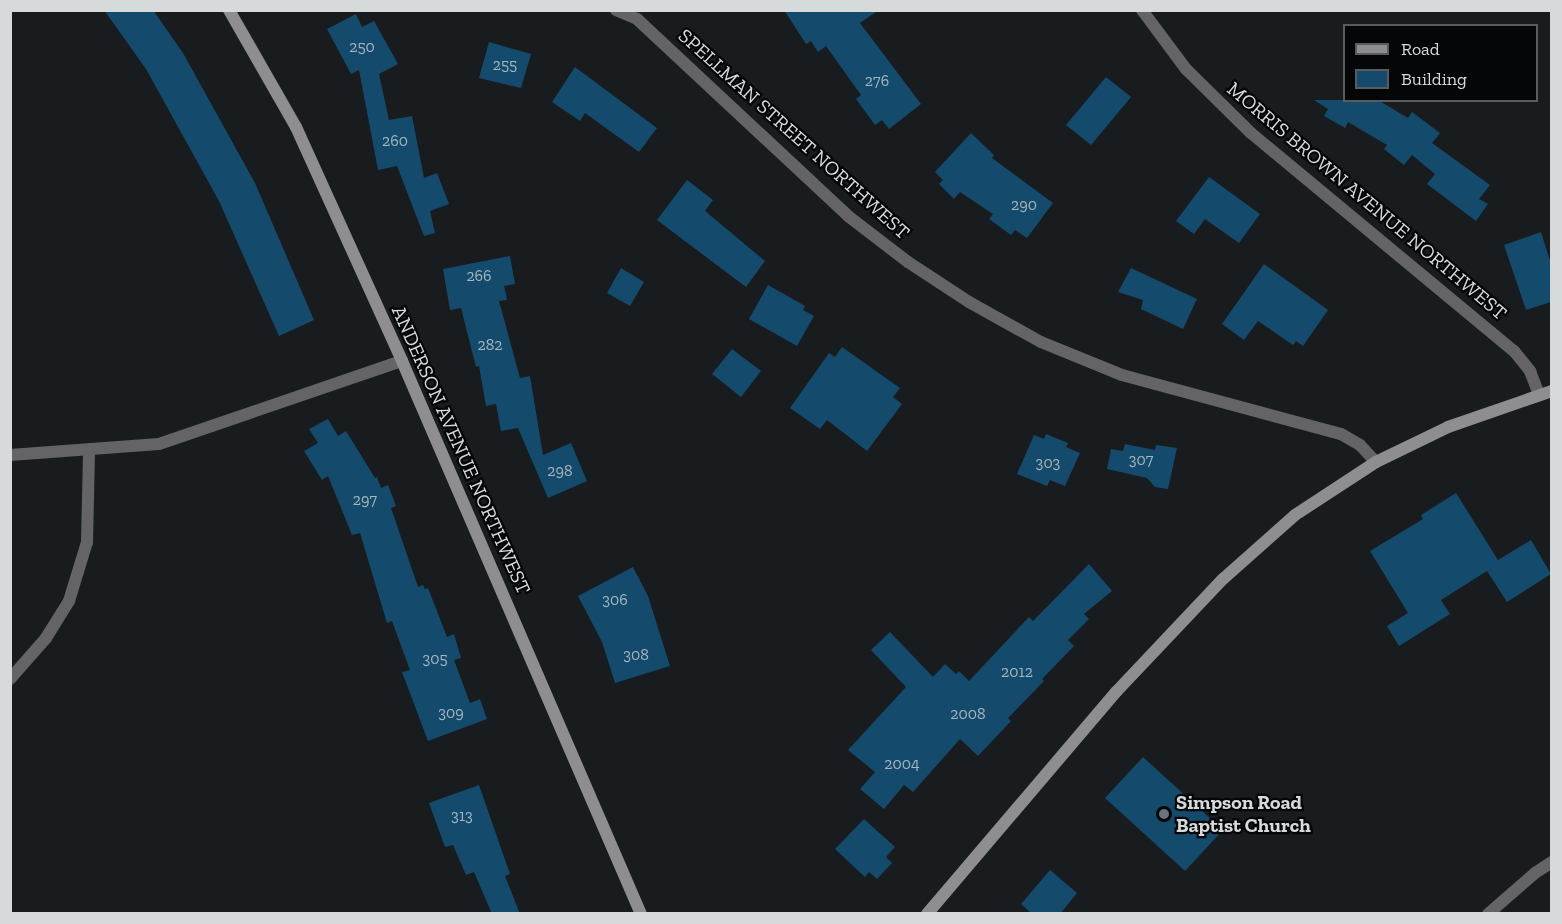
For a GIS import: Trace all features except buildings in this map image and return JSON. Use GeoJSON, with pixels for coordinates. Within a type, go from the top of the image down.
{"type":"FeatureCollection","features":[{"type":"Feature","properties":{"kind":"street","name":"ANDERSON AVENUE NORTHWEST"},"geometry":{"type":"LineString","coordinates":[[229,10],[296,126],[402,361],[641,914]]}},
{"type":"Feature","properties":{"kind":"street","name":"SPELLMAN STREET NORTHWEST"},"geometry":{"type":"LineString","coordinates":[[616,10],[633,15],[848,216],[908,262],[969,303],[1041,342],[1122,375],[1341,434],[1360,445],[1376,462]]}},
{"type":"Feature","properties":{"kind":"street","name":"MORRIS BROWN AVENUE NORTHWEST"},"geometry":{"type":"LineString","coordinates":[[1142,10],[1186,69],[1251,134],[1514,351],[1545,393]]}},
{"type":"Feature","properties":{"kind":"street"},"geometry":{"type":"LineString","coordinates":[[10,455],[89,451],[159,444],[402,361]]}},
{"type":"Feature","properties":{"kind":"street"},"geometry":{"type":"LineString","coordinates":[[927,914],[1116,692],[1223,579],[1294,515],[1376,462],[1448,427],[1545,393]]}},
{"type":"Feature","properties":{"kind":"street"},"geometry":{"type":"LineString","coordinates":[[10,678],[46,638],[69,601],[87,543],[89,451]]}},
{"type":"Feature","properties":{"kind":"street"},"geometry":{"type":"LineString","coordinates":[[1488,914],[1534,873],[1551,862]]}},
{"type":"Feature","properties":{"kind":"place","name":"Simpson Road Baptist Church"},"geometry":{"type":"Point","coordinates":[1164,814]}}]}
